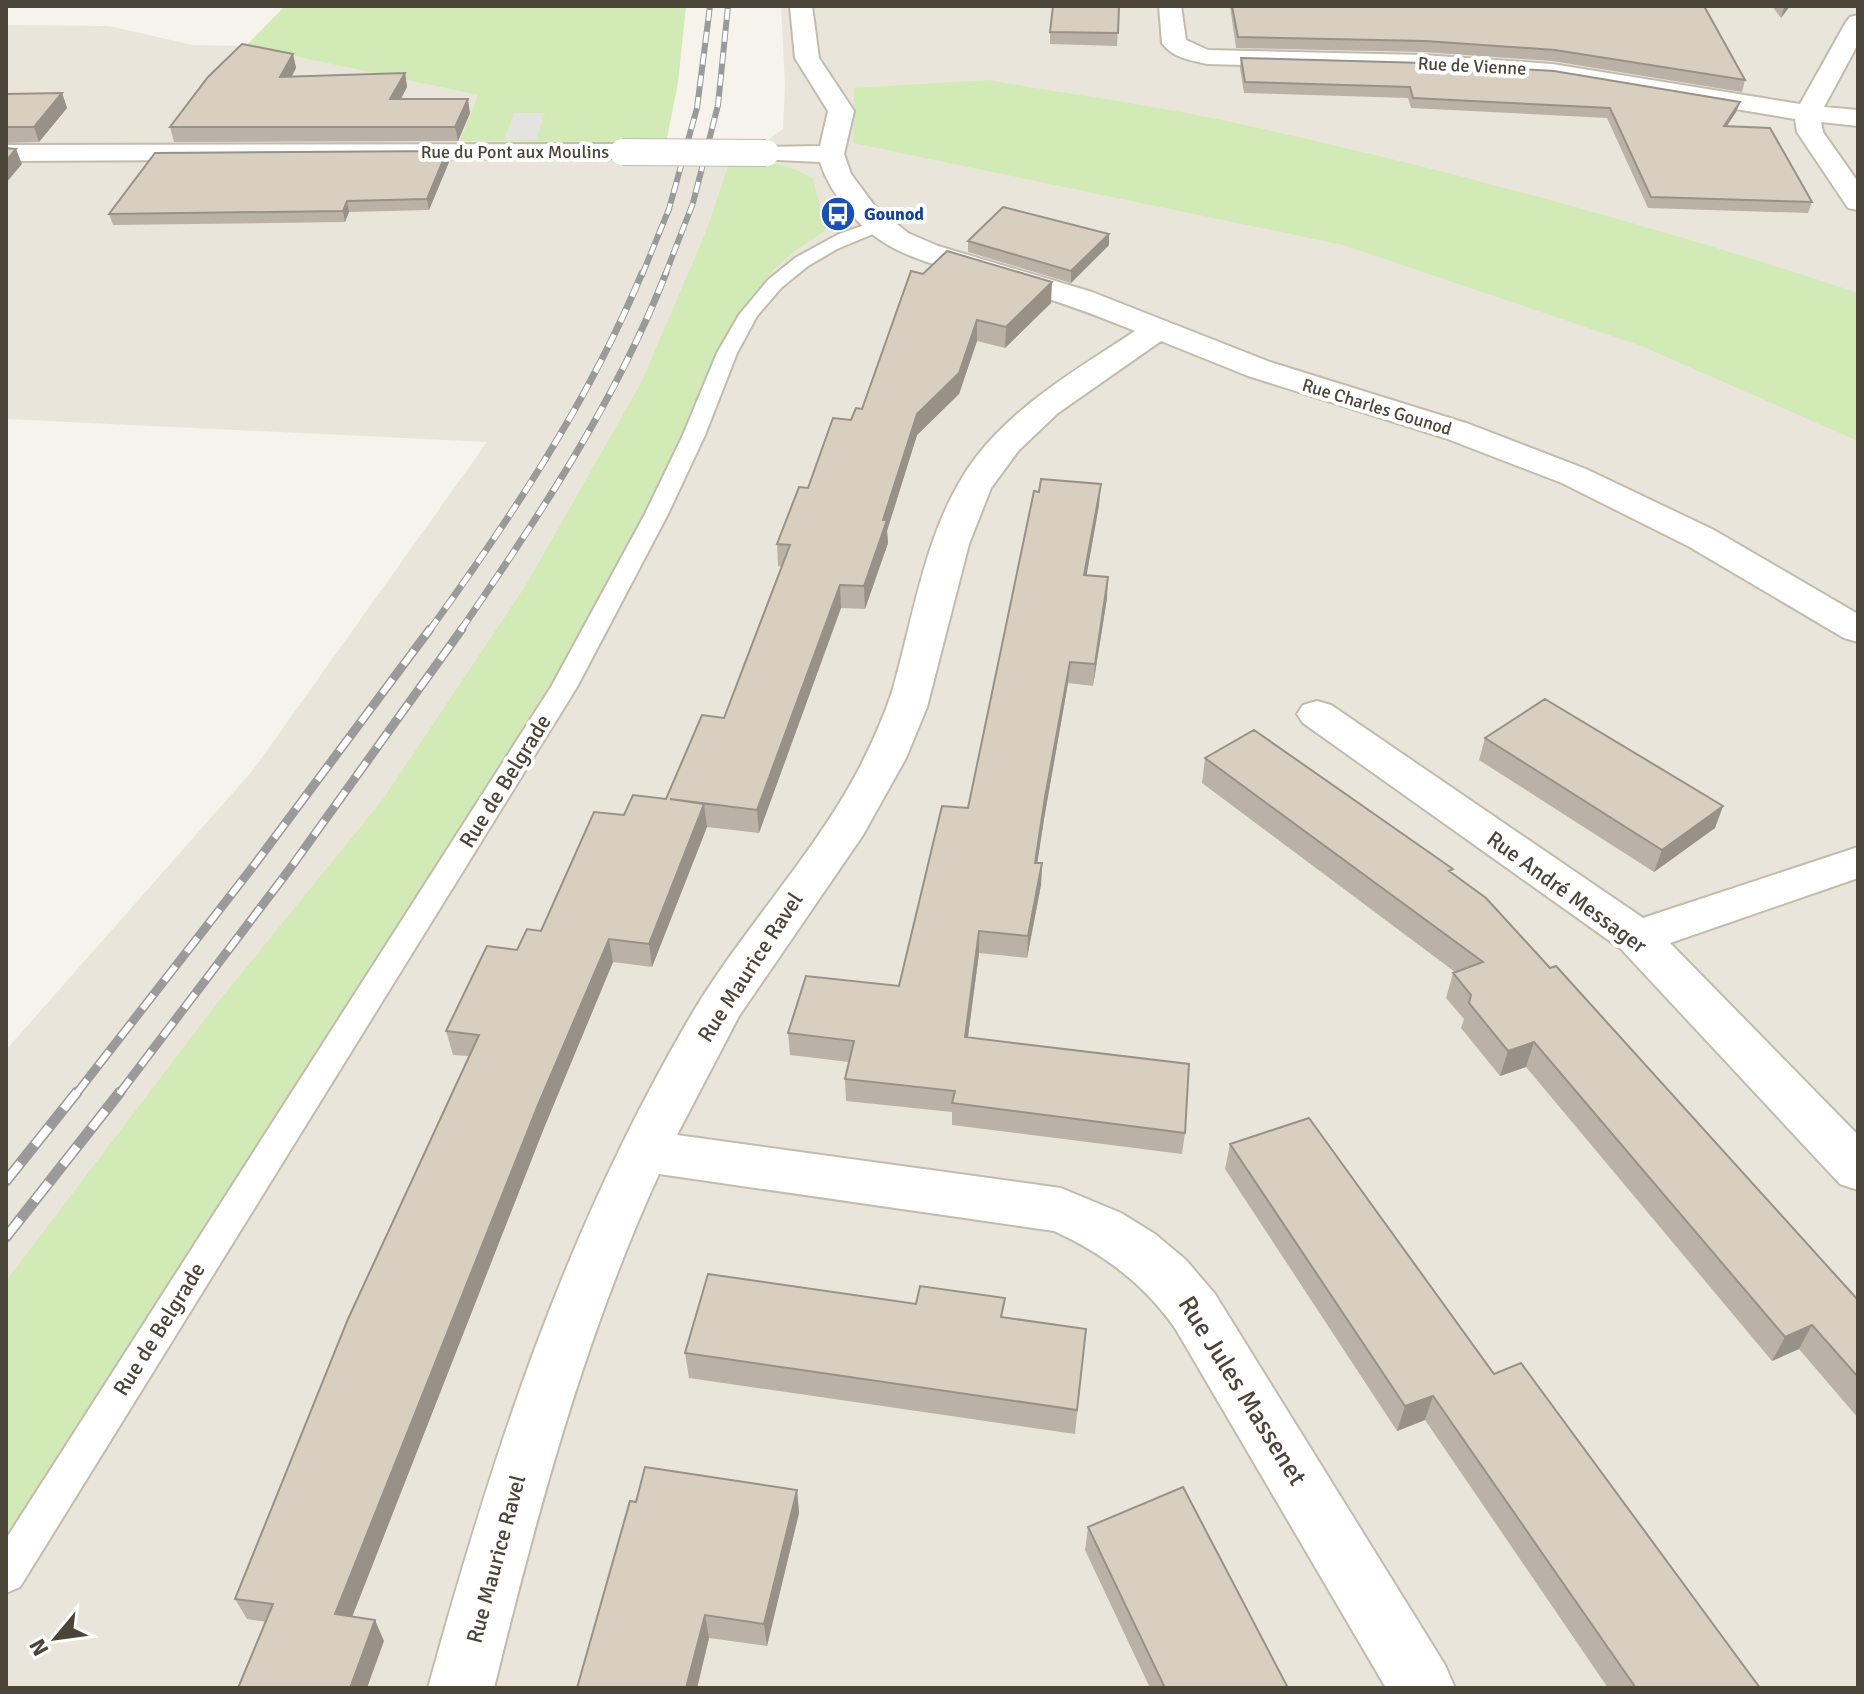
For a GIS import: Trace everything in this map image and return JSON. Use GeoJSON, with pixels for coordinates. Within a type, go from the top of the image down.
{"type":"FeatureCollection","features":[{"type":"Feature","properties":{"kind":"street"},"geometry":{"type":"LineString","coordinates":[[801,6],[807,58],[841,111],[831,154],[844,185],[879,225]]}},
{"type":"Feature","properties":{"kind":"street","name":"Rue de Vienne"},"geometry":{"type":"LineString","coordinates":[[1170,6],[1174,43],[1185,51],[1207,57],[1452,64],[1553,71],[1807,114]]}},
{"type":"Feature","properties":{"kind":"street"},"geometry":{"type":"LineString","coordinates":[[1858,22],[1807,114],[1810,132],[1858,202]]}},
{"type":"Feature","properties":{"kind":"street"},"geometry":{"type":"LineString","coordinates":[[1807,114],[1858,118]]}},
{"type":"Feature","properties":{"kind":"street","name":"Rue du Pont aux Moulins"},"geometry":{"type":"LineString","coordinates":[[6,153],[831,154]]}},
{"type":"Feature","properties":{"kind":"street","name":"Rue Charles Gounod"},"geometry":{"type":"LineString","coordinates":[[879,225],[898,239],[928,252],[1081,298],[1259,369],[1457,431],[1574,476],[1701,538],[1858,630]]}},
{"type":"Feature","properties":{"kind":"street","name":"Rue Maurice Ravel"},"geometry":{"type":"LineString","coordinates":[[461,1688],[509,1508],[541,1406],[590,1274],[645,1151],[730,990],[843,829],[883,760],[910,698],[954,539],[975,486],[1003,448],[1031,418],[1160,328]]}},
{"type":"Feature","properties":{"kind":"street","name":"Rue André Messager"},"geometry":{"type":"LineString","coordinates":[[1317,714],[1637,937],[1858,1169]]}},
{"type":"Feature","properties":{"kind":"street"},"geometry":{"type":"LineString","coordinates":[[1637,937],[1858,862]]}},
{"type":"Feature","properties":{"kind":"street","name":"Rue Jules Massenet"},"geometry":{"type":"LineString","coordinates":[[645,1151],[1061,1210],[1104,1229],[1140,1253],[1171,1277],[1195,1311],[1422,1688]]}},
{"type":"Feature","properties":{"kind":"lane","name":"Rue de Belgrade"},"geometry":{"type":"LineString","coordinates":[[6,1574],[564,687],[625,576],[677,471],[726,356],[748,315],[788,270],[820,248],[879,225]]}},
{"type":"Feature","properties":{"kind":"shaded area"},"geometry":{"type":"Polygon","coordinates":[[[781,6],[1858,6],[1858,1688],[6,1688],[6,1050],[253,770],[487,442],[6,419],[6,25],[109,26],[193,45],[246,46],[479,95],[461,141],[764,143],[783,129],[785,85],[781,6]]]}},
{"type":"Feature","properties":{"kind":"shaded area"},"geometry":{"type":"Polygon","coordinates":[[[514,113],[545,113],[536,140],[504,140],[514,113]]]}},
{"type":"Feature","properties":{"kind":"green space"},"geometry":{"type":"Polygon","coordinates":[[[285,6],[686,6],[678,83],[666,143],[460,141],[478,95],[246,46],[285,6]]]}},
{"type":"Feature","properties":{"kind":"green space"},"geometry":{"type":"Polygon","coordinates":[[[988,80],[1213,118],[1400,161],[1554,201],[1858,293],[1858,441],[1639,345],[1343,245],[853,143],[854,88],[988,80]]]}},
{"type":"Feature","properties":{"kind":"green space"},"geometry":{"type":"Polygon","coordinates":[[[731,158],[784,166],[813,179],[826,230],[794,252],[772,273],[733,327],[637,528],[558,672],[6,1543],[6,1281],[215,1006],[383,799],[526,585],[641,383],[705,234],[731,158]]]}},
{"type":"Feature","properties":{"kind":"building"},"geometry":{"type":"Polygon","coordinates":[[[1053,6],[1119,6],[1118,33],[1050,32],[1053,6]]]}},
{"type":"Feature","properties":{"kind":"building"},"geometry":{"type":"Polygon","coordinates":[[[1232,6],[1704,6],[1745,80],[1555,50],[1425,41],[1238,37],[1232,6]]]}},
{"type":"Feature","properties":{"kind":"building"},"geometry":{"type":"Polygon","coordinates":[[[242,44],[293,54],[280,77],[405,73],[390,99],[468,99],[455,127],[170,127],[208,77],[242,44]]]}},
{"type":"Feature","properties":{"kind":"building"},"geometry":{"type":"Polygon","coordinates":[[[1241,58],[1425,63],[1554,71],[1740,102],[1724,126],[1770,128],[1812,202],[1651,197],[1610,108],[1413,98],[1410,87],[1245,82],[1241,58]]]}},
{"type":"Feature","properties":{"kind":"building"},"geometry":{"type":"Polygon","coordinates":[[[62,93],[34,127],[6,127],[6,94],[62,93]]]}},
{"type":"Feature","properties":{"kind":"building"},"geometry":{"type":"Polygon","coordinates":[[[6,148],[16,149],[6,161],[6,148]]]}},
{"type":"Feature","properties":{"kind":"building"},"geometry":{"type":"Polygon","coordinates":[[[447,151],[427,199],[347,201],[343,211],[109,214],[155,153],[447,151]]]}},
{"type":"Feature","properties":{"kind":"building"},"geometry":{"type":"Polygon","coordinates":[[[1003,207],[1109,234],[1071,271],[968,241],[1003,207]]]}},
{"type":"Feature","properties":{"kind":"building"},"geometry":{"type":"Polygon","coordinates":[[[947,251],[1052,282],[1006,327],[977,320],[959,373],[917,414],[883,520],[887,520],[864,586],[840,585],[757,810],[670,799],[704,804],[649,944],[609,939],[538,1105],[335,1614],[375,1620],[350,1688],[238,1688],[273,1604],[235,1599],[348,1319],[479,1035],[446,1031],[487,946],[517,950],[527,929],[541,931],[594,812],[624,815],[633,795],[666,799],[702,715],[724,718],[790,545],[777,544],[799,487],[808,488],[833,418],[851,420],[856,408],[862,409],[911,271],[923,274],[947,251]]]}},
{"type":"Feature","properties":{"kind":"building"},"geometry":{"type":"Polygon","coordinates":[[[1041,479],[1101,484],[1084,575],[1108,577],[1095,664],[1070,662],[1045,797],[1035,863],[1042,863],[1028,936],[979,931],[965,1037],[1189,1064],[1185,1133],[952,1103],[955,1091],[845,1079],[854,1041],[788,1033],[806,976],[899,986],[942,806],[968,808],[1034,491],[1039,492],[1041,479]]]}},
{"type":"Feature","properties":{"kind":"building"},"geometry":{"type":"Polygon","coordinates":[[[1545,699],[1723,806],[1662,850],[1485,738],[1545,699]]]}},
{"type":"Feature","properties":{"kind":"building"},"geometry":{"type":"Polygon","coordinates":[[[1254,730],[1453,869],[1449,871],[1486,898],[1550,968],[1556,966],[1858,1300],[1858,1377],[1812,1325],[1785,1337],[1534,1042],[1508,1051],[1469,1003],[1471,995],[1453,973],[1483,962],[1205,758],[1254,730]]]}},
{"type":"Feature","properties":{"kind":"building"},"geometry":{"type":"Polygon","coordinates":[[[1309,1118],[1494,1374],[1521,1363],[1760,1688],[1636,1688],[1433,1396],[1405,1406],[1230,1144],[1309,1118]]]}},
{"type":"Feature","properties":{"kind":"building"},"geometry":{"type":"Polygon","coordinates":[[[708,1274],[916,1304],[920,1286],[1005,1298],[1001,1317],[1086,1329],[1077,1410],[685,1353],[708,1274]]]}},
{"type":"Feature","properties":{"kind":"building"},"geometry":{"type":"Polygon","coordinates":[[[645,1467],[797,1490],[764,1624],[705,1615],[686,1688],[577,1688],[630,1501],[636,1502],[645,1467]]]}},
{"type":"Feature","properties":{"kind":"building"},"geometry":{"type":"Polygon","coordinates":[[[1183,1487],[1288,1688],[1165,1688],[1088,1527],[1183,1487]]]}},
{"type":"Feature","properties":{"kind":"railway"},"geometry":{"type":"LineString","coordinates":[[642,275],[669,209],[697,108],[710,6]]}},
{"type":"Feature","properties":{"kind":"railway"},"geometry":{"type":"LineString","coordinates":[[665,275],[693,203],[718,105],[728,6]]}},
{"type":"Feature","properties":{"kind":"railway"},"geometry":{"type":"LineString","coordinates":[[429,631],[489,546],[573,413],[642,273]]}},
{"type":"Feature","properties":{"kind":"railway"},"geometry":{"type":"LineString","coordinates":[[460,631],[574,458],[624,367],[666,273]]}},
{"type":"Feature","properties":{"kind":"railway"},"geometry":{"type":"LineString","coordinates":[[76,1094],[255,864],[430,629]]}},
{"type":"Feature","properties":{"kind":"railway"},"geometry":{"type":"LineString","coordinates":[[119,1094],[289,870],[462,629]]}},
{"type":"Feature","properties":{"kind":"railway"},"geometry":{"type":"LineString","coordinates":[[6,1181],[77,1092]]}},
{"type":"Feature","properties":{"kind":"railway"},"geometry":{"type":"LineString","coordinates":[[6,1237],[120,1092]]}},
{"type":"Feature","properties":{"kind":"place","name":"Gounod"},"geometry":{"type":"Point","coordinates":[838,214]}}]}
